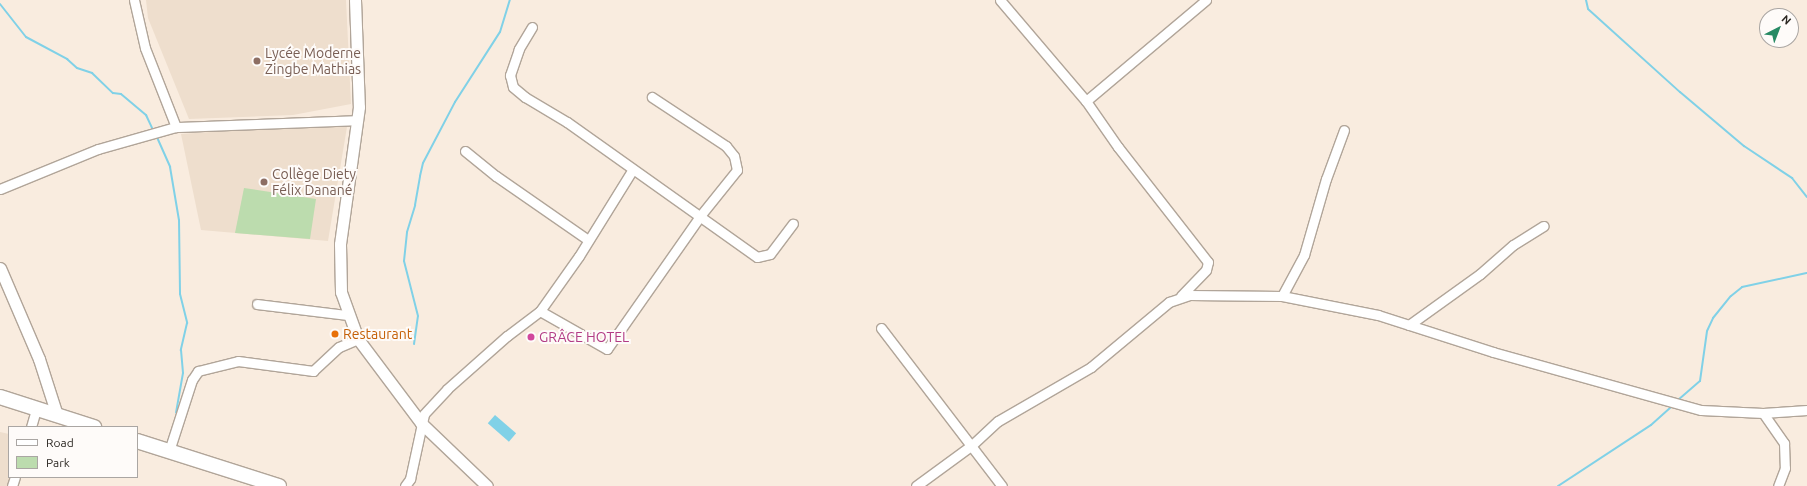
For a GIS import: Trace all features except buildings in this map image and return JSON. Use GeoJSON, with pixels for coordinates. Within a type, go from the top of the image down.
{"type":"FeatureCollection","features":[{"type":"Feature","properties":{"kind":"main road"},"geometry":{"type":"LineString","coordinates":[[0,397],[91,426]]}},
{"type":"Feature","properties":{"kind":"main road"},"geometry":{"type":"LineString","coordinates":[[138,441],[279,486]]}},
{"type":"Feature","properties":{"kind":"street"},"geometry":{"type":"LineString","coordinates":[[134,0],[146,48],[176,127]]}},
{"type":"Feature","properties":{"kind":"street"},"geometry":{"type":"LineString","coordinates":[[355,0],[360,89],[340,244],[341,292],[347,314],[358,339],[421,423],[488,486]]}},
{"type":"Feature","properties":{"kind":"street"},"geometry":{"type":"LineString","coordinates":[[916,486],[972,445],[1009,414],[1091,367],[1165,305],[1181,296],[1206,270],[1208,262],[1118,147],[1086,101],[1000,0]]}},
{"type":"Feature","properties":{"kind":"street"},"geometry":{"type":"LineString","coordinates":[[1086,101],[1206,0]]}},
{"type":"Feature","properties":{"kind":"street"},"geometry":{"type":"LineString","coordinates":[[532,27],[512,67],[510,75],[513,87],[700,216],[742,247],[762,258],[770,254],[793,224]]}},
{"type":"Feature","properties":{"kind":"street"},"geometry":{"type":"LineString","coordinates":[[540,311],[607,349],[700,216],[737,170],[734,156],[726,146],[705,130],[652,97]]}},
{"type":"Feature","properties":{"kind":"street"},"geometry":{"type":"LineString","coordinates":[[0,189],[98,149],[176,127],[357,120]]}},
{"type":"Feature","properties":{"kind":"street"},"geometry":{"type":"LineString","coordinates":[[1282,296],[1304,255],[1326,179],[1344,130]]}},
{"type":"Feature","properties":{"kind":"street"},"geometry":{"type":"LineString","coordinates":[[465,150],[496,176],[588,240]]}},
{"type":"Feature","properties":{"kind":"street"},"geometry":{"type":"LineString","coordinates":[[410,484],[421,423],[428,409],[447,389],[507,336],[540,311],[633,170]]}},
{"type":"Feature","properties":{"kind":"street"},"geometry":{"type":"LineString","coordinates":[[1409,325],[1480,274],[1513,245],[1544,226]]}},
{"type":"Feature","properties":{"kind":"street"},"geometry":{"type":"LineString","coordinates":[[0,268],[39,359],[57,415]]}},
{"type":"Feature","properties":{"kind":"street"},"geometry":{"type":"LineString","coordinates":[[1181,296],[1282,296],[1378,314],[1493,352],[1702,410],[1763,413],[1807,410]]}},
{"type":"Feature","properties":{"kind":"street"},"geometry":{"type":"LineString","coordinates":[[257,304],[347,314]]}},
{"type":"Feature","properties":{"kind":"street"},"geometry":{"type":"LineString","coordinates":[[881,328],[1002,486]]}},
{"type":"Feature","properties":{"kind":"street"},"geometry":{"type":"LineString","coordinates":[[169,451],[192,380],[198,371],[238,360],[313,371],[339,347],[358,339]]}},
{"type":"Feature","properties":{"kind":"street"},"geometry":{"type":"LineString","coordinates":[[31,426],[36,409]]}},
{"type":"Feature","properties":{"kind":"street"},"geometry":{"type":"LineString","coordinates":[[1763,413],[1784,443],[1785,468],[1778,486]]}},
{"type":"Feature","properties":{"kind":"shaded area","name":"Lycée Moderne Zingbe Mathias"},"geometry":{"type":"Polygon","coordinates":[[[146,0],[346,0],[351,104],[293,115],[189,119],[148,18],[146,0]]]}},
{"type":"Feature","properties":{"kind":"shaded area","name":"Collège Diety Félix Danané"},"geometry":{"type":"Polygon","coordinates":[[[325,124],[347,127],[328,241],[201,230],[181,134],[325,124]]]}},
{"type":"Feature","properties":{"kind":"shaded area"},"geometry":{"type":"Polygon","coordinates":[[[0,432],[8,434],[8,478],[10,478],[7,486],[0,486],[0,432]]]}},
{"type":"Feature","properties":{"kind":"green space"},"geometry":{"type":"Polygon","coordinates":[[[244,188],[316,199],[310,239],[235,233],[244,188]]]}},
{"type":"Feature","properties":{"kind":"water"},"geometry":{"type":"Polygon","coordinates":[[[495,415],[516,433],[509,442],[488,423],[495,415]]]}},
{"type":"Feature","properties":{"kind":"waterway"},"geometry":{"type":"LineString","coordinates":[[414,344],[418,316],[404,261],[407,232],[415,205],[423,163],[455,102],[500,32],[510,0]]}},
{"type":"Feature","properties":{"kind":"waterway"},"geometry":{"type":"LineString","coordinates":[[1586,0],[1588,9],[1680,92],[1744,146],[1792,178],[1807,197]]}},
{"type":"Feature","properties":{"kind":"waterway"},"geometry":{"type":"LineString","coordinates":[[0,4],[26,37],[67,59],[77,68],[92,73],[113,93],[121,94],[146,115],[153,130]]}},
{"type":"Feature","properties":{"kind":"waterway"},"geometry":{"type":"LineString","coordinates":[[156,135],[170,167],[179,220],[180,294],[187,323],[181,350],[183,373],[176,412]]}},
{"type":"Feature","properties":{"kind":"waterway"},"geometry":{"type":"LineString","coordinates":[[1678,400],[1700,381],[1707,331],[1713,318],[1731,296],[1742,287],[1807,273]]}},
{"type":"Feature","properties":{"kind":"waterway"},"geometry":{"type":"LineString","coordinates":[[1558,486],[1651,425],[1673,405]]}},
{"type":"Feature","properties":{"kind":"place","name":"Lycée Moderne Zingbe Mathias"},"geometry":{"type":"Point","coordinates":[257,61]}},
{"type":"Feature","properties":{"kind":"place","name":"Collège Diety Félix Danané"},"geometry":{"type":"Point","coordinates":[264,182]}},
{"type":"Feature","properties":{"kind":"place","name":"Restaurant"},"geometry":{"type":"Point","coordinates":[335,334]}},
{"type":"Feature","properties":{"kind":"place","name":"GRÂCE HOTEL"},"geometry":{"type":"Point","coordinates":[531,337]}}]}
